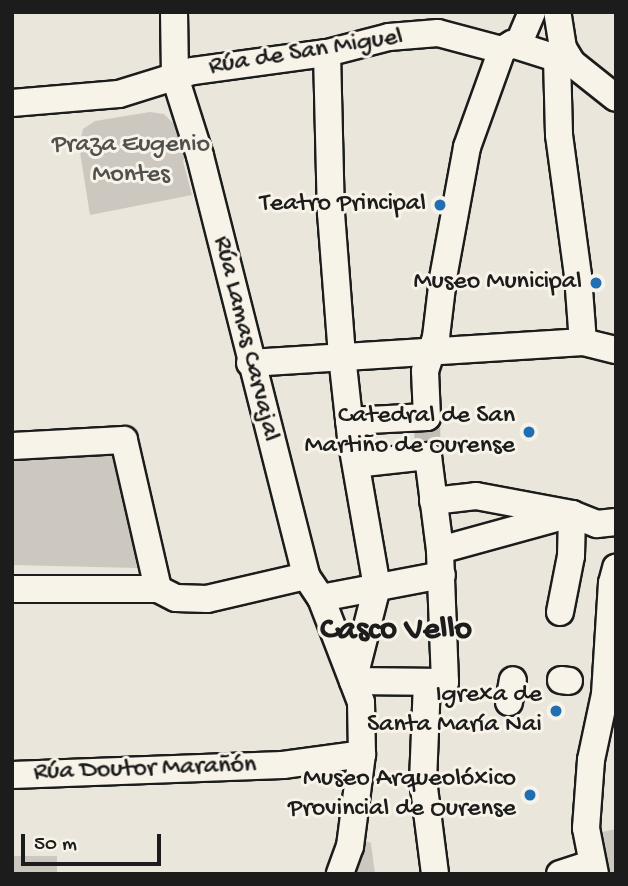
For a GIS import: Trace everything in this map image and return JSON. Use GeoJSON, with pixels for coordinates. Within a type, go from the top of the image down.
{"type":"FeatureCollection","features":[{"type":"Feature","properties":{"kind":"street","name":"Rúa Lamas Carvajal"},"geometry":{"type":"LineString","coordinates":[[174,12],[175,77],[200,156],[250,363],[306,576],[321,597],[361,702],[362,754],[350,846],[340,874]]}},
{"type":"Feature","properties":{"kind":"street"},"geometry":{"type":"LineString","coordinates":[[349,421],[427,417],[425,371],[431,351],[467,146],[510,48],[532,12]]}},
{"type":"Feature","properties":{"kind":"street"},"geometry":{"type":"LineString","coordinates":[[557,12],[564,60],[559,135],[578,276],[583,342]]}},
{"type":"Feature","properties":{"kind":"street","name":"Rúa de San Miguel"},"geometry":{"type":"LineString","coordinates":[[12,103],[119,93],[193,71],[327,53],[389,37],[438,33],[564,60]]}},
{"type":"Feature","properties":{"kind":"street"},"geometry":{"type":"LineString","coordinates":[[327,53],[330,191],[341,346],[349,421],[356,464],[377,587],[353,681],[445,682],[441,563],[428,456],[356,464]]}},
{"type":"Feature","properties":{"kind":"street"},"geometry":{"type":"LineString","coordinates":[[564,60],[616,98]]}},
{"type":"Feature","properties":{"kind":"street"},"geometry":{"type":"LineString","coordinates":[[250,363],[341,346],[431,351],[583,342],[616,350]]}},
{"type":"Feature","properties":{"kind":"street"},"geometry":{"type":"LineString","coordinates":[[12,446],[124,440],[158,589]]}},
{"type":"Feature","properties":{"kind":"street"},"geometry":{"type":"LineString","coordinates":[[433,500],[476,496],[572,514],[597,524],[616,522]]}},
{"type":"Feature","properties":{"kind":"street"},"geometry":{"type":"LineString","coordinates":[[321,597],[377,587],[572,514]]}},
{"type":"Feature","properties":{"kind":"street"},"geometry":{"type":"LineString","coordinates":[[560,874],[593,869],[586,828],[590,774],[610,694],[585,597],[571,556],[572,514]]}},
{"type":"Feature","properties":{"kind":"street"},"geometry":{"type":"LineString","coordinates":[[585,597],[616,568]]}},
{"type":"Feature","properties":{"kind":"street"},"geometry":{"type":"LineString","coordinates":[[12,589],[158,589],[176,598],[207,599],[306,576]]}},
{"type":"Feature","properties":{"kind":"street"},"geometry":{"type":"LineString","coordinates":[[426,682],[423,780],[435,874]]}},
{"type":"Feature","properties":{"kind":"street","name":"Rúa Doutor Marañón"},"geometry":{"type":"LineString","coordinates":[[12,775],[283,765],[362,754]]}},
{"type":"Feature","properties":{"kind":"green space","name":"Praza Eugenio Montes"},"geometry":{"type":"Polygon","coordinates":[[[150,112],[164,114],[173,123],[185,157],[183,161],[192,195],[90,215],[79,146],[83,129],[95,121],[150,112]]]}},
{"type":"Feature","properties":{"kind":"green space"},"geometry":{"type":"Polygon","coordinates":[[[116,448],[137,568],[12,565],[12,456],[116,448]]]}},
{"type":"Feature","properties":{"kind":"green space"},"geometry":{"type":"Polygon","coordinates":[[[616,829],[616,874],[603,874],[593,834],[616,829]]]}},
{"type":"Feature","properties":{"kind":"green space"},"geometry":{"type":"Polygon","coordinates":[[[366,841],[371,843],[375,874],[354,874],[366,841]]]}},
{"type":"Feature","properties":{"kind":"green space"},"geometry":{"type":"Polygon","coordinates":[[[12,856],[57,856],[57,874],[12,874],[12,856]]]}},
{"type":"Feature","properties":{"kind":"tunnel"},"geometry":{"type":"LineString","coordinates":[[427,417],[428,456]]}},
{"type":"Feature","properties":{"kind":"place","name":"Teatro Principal"},"geometry":{"type":"Point","coordinates":[440,205]}},
{"type":"Feature","properties":{"kind":"place","name":"Museo Municipal"},"geometry":{"type":"Point","coordinates":[596,283]}},
{"type":"Feature","properties":{"kind":"place","name":"Catedral de San Martiño de Ourense"},"geometry":{"type":"Point","coordinates":[529,432]}},
{"type":"Feature","properties":{"kind":"place","name":"Igrexa de Santa María Nai"},"geometry":{"type":"Point","coordinates":[556,711]}},
{"type":"Feature","properties":{"kind":"place","name":"Museo Arqueolóxico Provincial de Ourense"},"geometry":{"type":"Point","coordinates":[530,795]}},
{"type":"Feature","properties":{"kind":"district","name":"Casco Vello"},"geometry":{"type":"Point","coordinates":[396,632]}}]}
